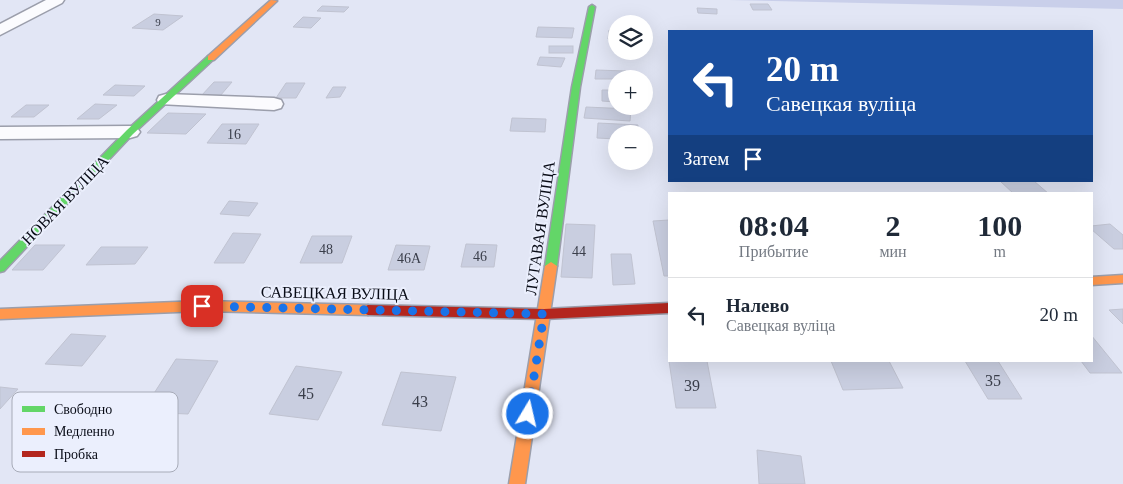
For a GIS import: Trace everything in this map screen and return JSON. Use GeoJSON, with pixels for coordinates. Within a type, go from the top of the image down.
{"type":"FeatureCollection","features":[{"type":"Feature","properties":{"kind":"street"},"geometry":{"type":"LineString","coordinates":[[0,30],[57,0]]}},
{"type":"Feature","properties":{"kind":"street","name":"НОВАЯ ВУЛІЦА"},"geometry":{"type":"LineString","coordinates":[[0,268],[130,132],[274,2]]}},
{"type":"Feature","properties":{"kind":"street","name":"ЛУГАВАЯ ВУЛІЦА"},"geometry":{"type":"LineString","coordinates":[[517,484],[544,314],[576,87],[592,7]]}},
{"type":"Feature","properties":{"kind":"street"},"geometry":{"type":"LineString","coordinates":[[166,100],[274,104]]}},
{"type":"Feature","properties":{"kind":"street","name":"НОВАЯ ВУЛІЦА"},"geometry":{"type":"LineString","coordinates":[[0,133],[130,132]]}},
{"type":"Feature","properties":{"kind":"street"},"geometry":{"type":"LineString","coordinates":[[1093,281],[1123,279]]}},
{"type":"Feature","properties":{"kind":"street","name":"САВЕЦКАЯ ВУЛІЦА"},"geometry":{"type":"LineString","coordinates":[[3,316],[202,306],[544,314],[668,308]]}},
{"type":"Feature","properties":{"kind":"shaded area"},"geometry":{"type":"Polygon","coordinates":[[[729,0],[1123,0],[1123,9],[729,0]]]}},
{"type":"Feature","properties":{"kind":"building"},"geometry":{"type":"Polygon","coordinates":[[[750,4],[768,4],[772,10],[753,10],[750,4]]]}},
{"type":"Feature","properties":{"kind":"building"},"geometry":{"type":"Polygon","coordinates":[[[322,6],[349,7],[344,12],[317,11],[322,6]]]}},
{"type":"Feature","properties":{"kind":"building"},"geometry":{"type":"Polygon","coordinates":[[[697,8],[717,9],[717,14],[698,13],[697,8]]]}},
{"type":"Feature","properties":{"kind":"building"},"geometry":{"type":"Polygon","coordinates":[[[154,14],[183,16],[163,30],[132,28],[154,14]]]}},
{"type":"Feature","properties":{"kind":"building"},"geometry":{"type":"Polygon","coordinates":[[[303,17],[321,18],[311,28],[293,27],[303,17]]]}},
{"type":"Feature","properties":{"kind":"building"},"geometry":{"type":"Polygon","coordinates":[[[538,27],[574,28],[572,38],[536,37],[538,27]]]}},
{"type":"Feature","properties":{"kind":"building"},"geometry":{"type":"Polygon","coordinates":[[[549,46],[573,46],[573,53],[549,53],[549,46]]]}},
{"type":"Feature","properties":{"kind":"building"},"geometry":{"type":"Polygon","coordinates":[[[540,57],[565,58],[561,67],[537,65],[540,57]]]}},
{"type":"Feature","properties":{"kind":"building"},"geometry":{"type":"Polygon","coordinates":[[[596,70],[608,70],[608,79],[595,79],[596,70]]]}},
{"type":"Feature","properties":{"kind":"building"},"geometry":{"type":"Polygon","coordinates":[[[214,82],[232,82],[220,96],[201,96],[214,82]]]}},
{"type":"Feature","properties":{"kind":"building"},"geometry":{"type":"Polygon","coordinates":[[[286,83],[305,83],[296,98],[276,98],[286,83]]]}},
{"type":"Feature","properties":{"kind":"building"},"geometry":{"type":"Polygon","coordinates":[[[115,85],[145,86],[134,96],[103,95],[115,85]]]}},
{"type":"Feature","properties":{"kind":"building"},"geometry":{"type":"Polygon","coordinates":[[[333,87],[346,87],[340,97],[326,98],[333,87]]]}},
{"type":"Feature","properties":{"kind":"building"},"geometry":{"type":"Polygon","coordinates":[[[602,90],[608,90],[608,101],[602,101],[602,90]]]}},
{"type":"Feature","properties":{"kind":"building"},"geometry":{"type":"Polygon","coordinates":[[[95,104],[117,105],[99,119],[77,119],[95,104]]]}},
{"type":"Feature","properties":{"kind":"building"},"geometry":{"type":"Polygon","coordinates":[[[26,105],[49,105],[34,117],[11,117],[26,105]]]}},
{"type":"Feature","properties":{"kind":"building"},"geometry":{"type":"Polygon","coordinates":[[[586,107],[608,108],[608,115],[630,115],[630,121],[584,118],[586,107]]]}},
{"type":"Feature","properties":{"kind":"building"},"geometry":{"type":"Polygon","coordinates":[[[168,113],[206,114],[186,134],[147,133],[168,113]]]}},
{"type":"Feature","properties":{"kind":"building"},"geometry":{"type":"Polygon","coordinates":[[[512,118],[546,119],[545,132],[510,131],[512,118]]]}},
{"type":"Feature","properties":{"kind":"building"},"geometry":{"type":"Polygon","coordinates":[[[598,123],[638,125],[608,125],[608,139],[597,138],[598,123]]]}},
{"type":"Feature","properties":{"kind":"building"},"geometry":{"type":"Polygon","coordinates":[[[222,124],[259,124],[246,144],[207,143],[222,124]]]}},
{"type":"Feature","properties":{"kind":"building"},"geometry":{"type":"Polygon","coordinates":[[[1001,182],[1035,182],[1047,192],[1012,192],[1001,182]]]}},
{"type":"Feature","properties":{"kind":"building"},"geometry":{"type":"Polygon","coordinates":[[[229,201],[258,203],[249,216],[220,214],[229,201]]]}},
{"type":"Feature","properties":{"kind":"building"},"geometry":{"type":"Polygon","coordinates":[[[668,220],[668,276],[664,276],[653,221],[668,220]]]}},
{"type":"Feature","properties":{"kind":"building"},"geometry":{"type":"Polygon","coordinates":[[[566,224],[595,225],[592,278],[561,277],[566,224]]]}},
{"type":"Feature","properties":{"kind":"building"},"geometry":{"type":"Polygon","coordinates":[[[1110,224],[1123,235],[1123,249],[1114,249],[1093,231],[1093,226],[1110,224]]]}},
{"type":"Feature","properties":{"kind":"building"},"geometry":{"type":"Polygon","coordinates":[[[233,233],[261,234],[244,263],[214,263],[233,233]]]}},
{"type":"Feature","properties":{"kind":"building"},"geometry":{"type":"Polygon","coordinates":[[[312,236],[352,236],[342,263],[300,263],[312,236]]]}},
{"type":"Feature","properties":{"kind":"building"},"geometry":{"type":"Polygon","coordinates":[[[466,244],[497,245],[494,267],[461,267],[466,244]]]}},
{"type":"Feature","properties":{"kind":"building"},"geometry":{"type":"Polygon","coordinates":[[[35,245],[65,245],[43,270],[12,270],[35,245]]]}},
{"type":"Feature","properties":{"kind":"building"},"geometry":{"type":"Polygon","coordinates":[[[396,245],[430,246],[424,270],[388,270],[396,245]]]}},
{"type":"Feature","properties":{"kind":"building"},"geometry":{"type":"Polygon","coordinates":[[[101,247],[148,247],[135,264],[86,265],[101,247]]]}},
{"type":"Feature","properties":{"kind":"building"},"geometry":{"type":"Polygon","coordinates":[[[611,254],[631,254],[635,284],[613,285],[611,254]]]}},
{"type":"Feature","properties":{"kind":"building"},"geometry":{"type":"Polygon","coordinates":[[[1123,309],[1123,324],[1109,310],[1123,309]]]}},
{"type":"Feature","properties":{"kind":"building"},"geometry":{"type":"Polygon","coordinates":[[[71,334],[106,336],[82,366],[45,364],[71,334]]]}},
{"type":"Feature","properties":{"kind":"building"},"geometry":{"type":"Polygon","coordinates":[[[1093,337],[1122,373],[1090,373],[1082,362],[1093,362],[1093,337]]]}},
{"type":"Feature","properties":{"kind":"building"},"geometry":{"type":"Polygon","coordinates":[[[176,359],[218,361],[188,414],[178,414],[178,392],[155,392],[176,359]]]}},
{"type":"Feature","properties":{"kind":"building"},"geometry":{"type":"Polygon","coordinates":[[[669,362],[707,362],[716,408],[676,408],[669,362]]]}},
{"type":"Feature","properties":{"kind":"building"},"geometry":{"type":"Polygon","coordinates":[[[831,362],[890,362],[903,388],[843,390],[831,362]]]}},
{"type":"Feature","properties":{"kind":"building"},"geometry":{"type":"Polygon","coordinates":[[[966,362],[999,362],[1022,399],[988,399],[966,362]]]}},
{"type":"Feature","properties":{"kind":"building"},"geometry":{"type":"Polygon","coordinates":[[[296,366],[342,372],[318,420],[269,414],[296,366]]]}},
{"type":"Feature","properties":{"kind":"building"},"geometry":{"type":"Polygon","coordinates":[[[401,372],[456,377],[441,431],[382,425],[401,372]]]}},
{"type":"Feature","properties":{"kind":"building"},"geometry":{"type":"Polygon","coordinates":[[[0,387],[18,389],[12,392],[12,396],[0,409],[0,387]]]}},
{"type":"Feature","properties":{"kind":"building"},"geometry":{"type":"Polygon","coordinates":[[[757,450],[801,456],[805,484],[759,484],[757,450]]]}},
{"type":"Feature","properties":{"kind":"traffic: fast"},"geometry":{"type":"LineString","coordinates":[[551,266],[576,87],[592,7]]}},
{"type":"Feature","properties":{"kind":"traffic: fast"},"geometry":{"type":"LineString","coordinates":[[0,268],[130,132],[211,58]]}},
{"type":"Feature","properties":{"kind":"traffic: slow"},"geometry":{"type":"LineString","coordinates":[[211,58],[274,1]]}},
{"type":"Feature","properties":{"kind":"traffic: slow"},"geometry":{"type":"LineString","coordinates":[[517,484],[551,266]]}},
{"type":"Feature","properties":{"kind":"traffic: slow"},"geometry":{"type":"LineString","coordinates":[[1093,281],[1123,279]]}},
{"type":"Feature","properties":{"kind":"traffic: slow"},"geometry":{"type":"LineString","coordinates":[[0,314],[202,306],[368,310]]}},
{"type":"Feature","properties":{"kind":"traffic: jam"},"geometry":{"type":"LineString","coordinates":[[368,310],[544,314],[668,308]]}},
{"type":"Feature","properties":{"kind":"route"},"geometry":{"type":"LineString","coordinates":[[202,306],[544,314],[528,414]]}}]}
